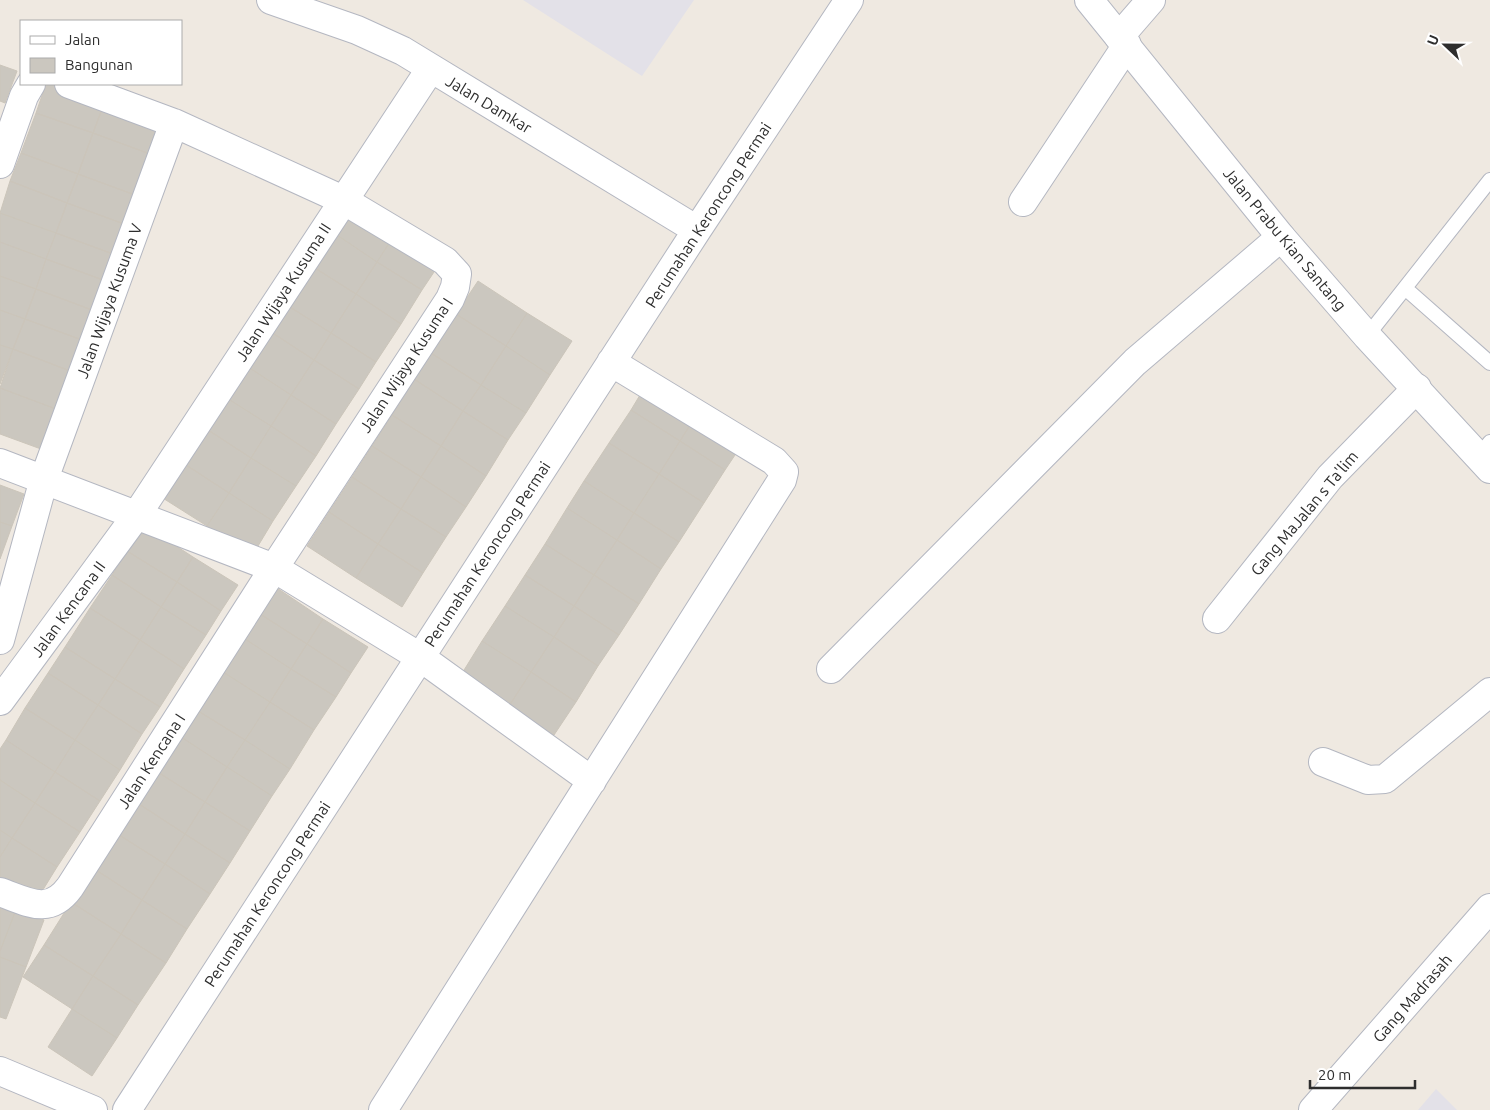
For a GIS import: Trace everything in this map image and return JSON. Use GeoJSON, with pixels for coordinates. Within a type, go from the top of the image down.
{"type":"FeatureCollection","features":[{"type":"Feature","properties":{"kind":"street","name":"Jalan Damkar"},"geometry":{"type":"LineString","coordinates":[[271,0],[357,30],[403,52],[697,230]]}},
{"type":"Feature","properties":{"kind":"street","name":"Perumahan Keroncong Permai"},"geometry":{"type":"LineString","coordinates":[[128,1110],[611,362],[849,0]]}},
{"type":"Feature","properties":{"kind":"street","name":"Jalan Prabu Kian Santang"},"geometry":{"type":"LineString","coordinates":[[1090,0],[1281,237],[1367,336],[1486,456]]}},
{"type":"Feature","properties":{"kind":"street"},"geometry":{"type":"LineString","coordinates":[[1023,202],[1123,41],[1151,0]]}},
{"type":"Feature","properties":{"kind":"street","name":"Jalan Wijaya Kusuma II"},"geometry":{"type":"LineString","coordinates":[[136,516],[431,68]]}},
{"type":"Feature","properties":{"kind":"street"},"geometry":{"type":"LineString","coordinates":[[0,164],[24,96],[30,85]]}},
{"type":"Feature","properties":{"kind":"street","name":"Jalan Wijaya Kusuma I"},"geometry":{"type":"LineString","coordinates":[[72,85],[174,123],[343,200],[451,267],[457,274],[455,287],[450,299],[274,568]]}},
{"type":"Feature","properties":{"kind":"street","name":"Jalan Wijaya Kusuma V"},"geometry":{"type":"LineString","coordinates":[[0,640],[44,479],[174,123]]}},
{"type":"Feature","properties":{"kind":"street"},"geometry":{"type":"LineString","coordinates":[[830,668],[1135,362],[1281,237]]}},
{"type":"Feature","properties":{"kind":"street"},"geometry":{"type":"LineString","coordinates":[[383,1110],[779,486],[784,472],[774,461],[611,362]]}},
{"type":"Feature","properties":{"kind":"street","name":"Gang MaJalan s Ta'lim"},"geometry":{"type":"LineString","coordinates":[[1216,620],[1330,477],[1417,388]]}},
{"type":"Feature","properties":{"kind":"street"},"geometry":{"type":"LineString","coordinates":[[0,463],[274,568],[420,657],[592,781]]}},
{"type":"Feature","properties":{"kind":"street","name":"Jalan Kencana II"},"geometry":{"type":"LineString","coordinates":[[0,702],[136,516]]}},
{"type":"Feature","properties":{"kind":"street","name":"Jalan Kencana I"},"geometry":{"type":"LineString","coordinates":[[0,892],[42,905],[51,904],[62,898],[274,568]]}},
{"type":"Feature","properties":{"kind":"street"},"geometry":{"type":"LineString","coordinates":[[1323,762],[1368,780],[1385,779],[1490,692]]}},
{"type":"Feature","properties":{"kind":"street","name":"Gang Madrasah"},"geometry":{"type":"LineString","coordinates":[[1314,1110],[1490,908]]}},
{"type":"Feature","properties":{"kind":"street"},"geometry":{"type":"LineString","coordinates":[[0,1071],[93,1110]]}},
{"type":"Feature","properties":{"kind":"lane"},"geometry":{"type":"LineString","coordinates":[[1367,336],[1490,180]]}},
{"type":"Feature","properties":{"kind":"lane"},"geometry":{"type":"LineString","coordinates":[[1405,288],[1490,363]]}},
{"type":"Feature","properties":{"kind":"shaded area"},"geometry":{"type":"Polygon","coordinates":[[[523,0],[694,0],[642,76],[523,0]]]}},
{"type":"Feature","properties":{"kind":"shaded area"},"geometry":{"type":"Polygon","coordinates":[[[1436,1089],[1457,1110],[1418,1110],[1436,1089]]]}},
{"type":"Feature","properties":{"kind":"building"},"geometry":{"type":"Polygon","coordinates":[[[0,65],[17,71],[5,103],[0,101],[0,65]]]}},
{"type":"Feature","properties":{"kind":"building"},"geometry":{"type":"Polygon","coordinates":[[[46,85],[61,85],[105,101],[93,133],[36,113],[46,85]]]}},
{"type":"Feature","properties":{"kind":"building"},"geometry":{"type":"Polygon","coordinates":[[[105,101],[162,122],[150,154],[93,133],[105,101]]]}},
{"type":"Feature","properties":{"kind":"building"},"geometry":{"type":"Polygon","coordinates":[[[36,113],[93,133],[78,174],[21,153],[36,113]]]}},
{"type":"Feature","properties":{"kind":"building"},"geometry":{"type":"Polygon","coordinates":[[[93,133],[150,154],[135,195],[78,174],[93,133]]]}},
{"type":"Feature","properties":{"kind":"building"},"geometry":{"type":"Polygon","coordinates":[[[21,153],[78,174],[67,203],[10,181],[21,153]]]}},
{"type":"Feature","properties":{"kind":"building"},"geometry":{"type":"Polygon","coordinates":[[[78,174],[135,195],[124,224],[67,203],[78,174]]]}},
{"type":"Feature","properties":{"kind":"building"},"geometry":{"type":"Polygon","coordinates":[[[10,181],[67,203],[56,233],[0,213],[10,181]]]}},
{"type":"Feature","properties":{"kind":"building"},"geometry":{"type":"Polygon","coordinates":[[[67,203],[124,224],[113,254],[56,233],[67,203]]]}},
{"type":"Feature","properties":{"kind":"building"},"geometry":{"type":"Polygon","coordinates":[[[344,205],[393,237],[377,262],[328,229],[344,205]]]}},
{"type":"Feature","properties":{"kind":"building"},"geometry":{"type":"Polygon","coordinates":[[[0,213],[56,233],[46,259],[0,242],[0,213]]]}},
{"type":"Feature","properties":{"kind":"building"},"geometry":{"type":"Polygon","coordinates":[[[328,229],[377,262],[356,294],[307,263],[328,229]]]}},
{"type":"Feature","properties":{"kind":"building"},"geometry":{"type":"Polygon","coordinates":[[[56,233],[113,254],[103,280],[46,259],[56,233]]]}},
{"type":"Feature","properties":{"kind":"building"},"geometry":{"type":"Polygon","coordinates":[[[393,237],[438,266],[422,290],[377,262],[393,237]]]}},
{"type":"Feature","properties":{"kind":"building"},"geometry":{"type":"Polygon","coordinates":[[[0,242],[46,259],[36,289],[0,276],[0,242]]]}},
{"type":"Feature","properties":{"kind":"building"},"geometry":{"type":"Polygon","coordinates":[[[46,259],[103,280],[92,310],[36,289],[46,259]]]}},
{"type":"Feature","properties":{"kind":"building"},"geometry":{"type":"Polygon","coordinates":[[[377,262],[422,290],[401,324],[356,294],[377,262]]]}},
{"type":"Feature","properties":{"kind":"building"},"geometry":{"type":"Polygon","coordinates":[[[307,263],[356,294],[331,333],[282,302],[307,263]]]}},
{"type":"Feature","properties":{"kind":"building"},"geometry":{"type":"Polygon","coordinates":[[[0,276],[36,289],[25,319],[0,310],[0,276]]]}},
{"type":"Feature","properties":{"kind":"building"},"geometry":{"type":"Polygon","coordinates":[[[478,281],[527,313],[506,346],[456,314],[478,281]]]}},
{"type":"Feature","properties":{"kind":"building"},"geometry":{"type":"Polygon","coordinates":[[[36,289],[92,310],[82,340],[25,319],[36,289]]]}},
{"type":"Feature","properties":{"kind":"building"},"geometry":{"type":"Polygon","coordinates":[[[356,294],[401,324],[376,362],[331,333],[356,294]]]}},
{"type":"Feature","properties":{"kind":"building"},"geometry":{"type":"Polygon","coordinates":[[[282,302],[331,333],[314,360],[265,328],[282,302]]]}},
{"type":"Feature","properties":{"kind":"building"},"geometry":{"type":"Polygon","coordinates":[[[0,310],[25,319],[13,349],[0,345],[0,310]]]}},
{"type":"Feature","properties":{"kind":"building"},"geometry":{"type":"Polygon","coordinates":[[[527,313],[572,341],[550,375],[506,346],[527,313]]]}},
{"type":"Feature","properties":{"kind":"building"},"geometry":{"type":"Polygon","coordinates":[[[456,314],[506,346],[481,385],[431,353],[456,314]]]}},
{"type":"Feature","properties":{"kind":"building"},"geometry":{"type":"Polygon","coordinates":[[[25,319],[82,340],[70,371],[13,349],[25,319]]]}},
{"type":"Feature","properties":{"kind":"building"},"geometry":{"type":"Polygon","coordinates":[[[265,328],[314,360],[291,395],[242,363],[265,328]]]}},
{"type":"Feature","properties":{"kind":"building"},"geometry":{"type":"Polygon","coordinates":[[[331,333],[376,362],[359,389],[314,360],[331,333]]]}},
{"type":"Feature","properties":{"kind":"building"},"geometry":{"type":"Polygon","coordinates":[[[0,345],[13,349],[0,384],[0,345]]]}},
{"type":"Feature","properties":{"kind":"building"},"geometry":{"type":"Polygon","coordinates":[[[506,346],[550,375],[526,413],[481,385],[506,346]]]}},
{"type":"Feature","properties":{"kind":"building"},"geometry":{"type":"Polygon","coordinates":[[[13,349],[70,371],[56,409],[0,388],[13,349]]]}},
{"type":"Feature","properties":{"kind":"building"},"geometry":{"type":"Polygon","coordinates":[[[431,353],[481,385],[463,411],[414,379],[431,353]]]}},
{"type":"Feature","properties":{"kind":"building"},"geometry":{"type":"Polygon","coordinates":[[[314,360],[359,389],[336,424],[291,395],[314,360]]]}},
{"type":"Feature","properties":{"kind":"building"},"geometry":{"type":"Polygon","coordinates":[[[242,363],[291,395],[271,426],[222,395],[242,363]]]}},
{"type":"Feature","properties":{"kind":"building"},"geometry":{"type":"Polygon","coordinates":[[[414,379],[463,411],[441,446],[392,415],[414,379]]]}},
{"type":"Feature","properties":{"kind":"building"},"geometry":{"type":"Polygon","coordinates":[[[481,385],[526,413],[508,440],[463,411],[481,385]]]}},
{"type":"Feature","properties":{"kind":"building"},"geometry":{"type":"Polygon","coordinates":[[[646,385],[695,417],[680,441],[631,410],[646,385]]]}},
{"type":"Feature","properties":{"kind":"building"},"geometry":{"type":"Polygon","coordinates":[[[0,388],[56,409],[41,449],[0,434],[0,388]]]}},
{"type":"Feature","properties":{"kind":"building"},"geometry":{"type":"Polygon","coordinates":[[[222,395],[271,426],[251,458],[202,426],[222,395]]]}},
{"type":"Feature","properties":{"kind":"building"},"geometry":{"type":"Polygon","coordinates":[[[291,395],[336,424],[316,456],[271,426],[291,395]]]}},
{"type":"Feature","properties":{"kind":"building"},"geometry":{"type":"Polygon","coordinates":[[[631,410],[680,441],[659,474],[609,443],[631,410]]]}},
{"type":"Feature","properties":{"kind":"building"},"geometry":{"type":"Polygon","coordinates":[[[463,411],[508,440],[486,476],[441,446],[463,411]]]}},
{"type":"Feature","properties":{"kind":"building"},"geometry":{"type":"Polygon","coordinates":[[[392,415],[441,446],[421,477],[372,446],[392,415]]]}},
{"type":"Feature","properties":{"kind":"building"},"geometry":{"type":"Polygon","coordinates":[[[695,417],[741,446],[725,470],[680,441],[695,417]]]}},
{"type":"Feature","properties":{"kind":"building"},"geometry":{"type":"Polygon","coordinates":[[[202,426],[251,458],[229,493],[180,461],[202,426]]]}},
{"type":"Feature","properties":{"kind":"building"},"geometry":{"type":"Polygon","coordinates":[[[271,426],[316,456],[296,486],[251,458],[271,426]]]}},
{"type":"Feature","properties":{"kind":"building"},"geometry":{"type":"Polygon","coordinates":[[[680,441],[725,470],[704,503],[659,474],[680,441]]]}},
{"type":"Feature","properties":{"kind":"building"},"geometry":{"type":"Polygon","coordinates":[[[609,443],[659,474],[634,513],[584,481],[609,443]]]}},
{"type":"Feature","properties":{"kind":"building"},"geometry":{"type":"Polygon","coordinates":[[[372,446],[421,477],[401,509],[352,477],[372,446]]]}},
{"type":"Feature","properties":{"kind":"building"},"geometry":{"type":"Polygon","coordinates":[[[441,446],[486,476],[466,507],[421,477],[441,446]]]}},
{"type":"Feature","properties":{"kind":"building"},"geometry":{"type":"Polygon","coordinates":[[[251,458],[296,486],[273,521],[229,493],[251,458]]]}},
{"type":"Feature","properties":{"kind":"building"},"geometry":{"type":"Polygon","coordinates":[[[180,461],[229,493],[207,526],[158,495],[180,461]]]}},
{"type":"Feature","properties":{"kind":"building"},"geometry":{"type":"Polygon","coordinates":[[[659,474],[704,503],[679,542],[634,513],[659,474]]]}},
{"type":"Feature","properties":{"kind":"building"},"geometry":{"type":"Polygon","coordinates":[[[352,477],[401,509],[378,544],[329,512],[352,477]]]}},
{"type":"Feature","properties":{"kind":"building"},"geometry":{"type":"Polygon","coordinates":[[[421,477],[466,507],[446,537],[401,509],[421,477]]]}},
{"type":"Feature","properties":{"kind":"building"},"geometry":{"type":"Polygon","coordinates":[[[584,481],[634,513],[617,540],[567,508],[584,481]]]}},
{"type":"Feature","properties":{"kind":"building"},"geometry":{"type":"Polygon","coordinates":[[[0,485],[24,494],[12,526],[0,522],[0,485]]]}},
{"type":"Feature","properties":{"kind":"building"},"geometry":{"type":"Polygon","coordinates":[[[229,493],[273,521],[252,556],[207,526],[229,493]]]}},
{"type":"Feature","properties":{"kind":"building"},"geometry":{"type":"Polygon","coordinates":[[[567,508],[617,540],[594,575],[545,544],[567,508]]]}},
{"type":"Feature","properties":{"kind":"building"},"geometry":{"type":"Polygon","coordinates":[[[401,509],[446,537],[423,573],[378,544],[401,509]]]}},
{"type":"Feature","properties":{"kind":"building"},"geometry":{"type":"Polygon","coordinates":[[[329,512],[378,544],[356,578],[307,546],[329,512]]]}},
{"type":"Feature","properties":{"kind":"building"},"geometry":{"type":"Polygon","coordinates":[[[634,513],[679,542],[661,569],[617,540],[634,513]]]}},
{"type":"Feature","properties":{"kind":"building"},"geometry":{"type":"Polygon","coordinates":[[[0,522],[12,526],[0,559],[0,522]]]}},
{"type":"Feature","properties":{"kind":"building"},"geometry":{"type":"Polygon","coordinates":[[[144,525],[193,557],[177,582],[127,551],[144,525]]]}},
{"type":"Feature","properties":{"kind":"building"},"geometry":{"type":"Polygon","coordinates":[[[617,540],[661,569],[639,604],[594,575],[617,540]]]}},
{"type":"Feature","properties":{"kind":"building"},"geometry":{"type":"Polygon","coordinates":[[[378,544],[423,573],[402,607],[356,578],[378,544]]]}},
{"type":"Feature","properties":{"kind":"building"},"geometry":{"type":"Polygon","coordinates":[[[545,544],[594,575],[574,606],[525,575],[545,544]]]}},
{"type":"Feature","properties":{"kind":"building"},"geometry":{"type":"Polygon","coordinates":[[[127,551],[177,582],[161,607],[112,575],[127,551]]]}},
{"type":"Feature","properties":{"kind":"building"},"geometry":{"type":"Polygon","coordinates":[[[193,557],[238,585],[221,611],[177,582],[193,557]]]}},
{"type":"Feature","properties":{"kind":"building"},"geometry":{"type":"Polygon","coordinates":[[[112,575],[161,607],[140,640],[90,608],[112,575]]]}},
{"type":"Feature","properties":{"kind":"building"},"geometry":{"type":"Polygon","coordinates":[[[525,575],[574,606],[554,637],[505,606],[525,575]]]}},
{"type":"Feature","properties":{"kind":"building"},"geometry":{"type":"Polygon","coordinates":[[[594,575],[639,604],[619,635],[574,606],[594,575]]]}},
{"type":"Feature","properties":{"kind":"building"},"geometry":{"type":"Polygon","coordinates":[[[177,582],[221,611],[206,635],[161,607],[177,582]]]}},
{"type":"Feature","properties":{"kind":"building"},"geometry":{"type":"Polygon","coordinates":[[[274,586],[323,619],[307,644],[257,612],[274,586]]]}},
{"type":"Feature","properties":{"kind":"building"},"geometry":{"type":"Polygon","coordinates":[[[505,606],[554,637],[531,672],[482,641],[505,606]]]}},
{"type":"Feature","properties":{"kind":"building"},"geometry":{"type":"Polygon","coordinates":[[[574,606],[619,635],[598,666],[554,637],[574,606]]]}},
{"type":"Feature","properties":{"kind":"building"},"geometry":{"type":"Polygon","coordinates":[[[161,607],[206,635],[184,669],[140,640],[161,607]]]}},
{"type":"Feature","properties":{"kind":"building"},"geometry":{"type":"Polygon","coordinates":[[[90,608],[140,640],[115,679],[65,647],[90,608]]]}},
{"type":"Feature","properties":{"kind":"building"},"geometry":{"type":"Polygon","coordinates":[[[257,612],[307,644],[291,669],[242,637],[257,612]]]}},
{"type":"Feature","properties":{"kind":"building"},"geometry":{"type":"Polygon","coordinates":[[[323,619],[368,647],[351,673],[307,644],[323,619]]]}},
{"type":"Feature","properties":{"kind":"building"},"geometry":{"type":"Polygon","coordinates":[[[242,637],[291,669],[270,702],[220,670],[242,637]]]}},
{"type":"Feature","properties":{"kind":"building"},"geometry":{"type":"Polygon","coordinates":[[[554,637],[598,666],[576,702],[531,672],[554,637]]]}},
{"type":"Feature","properties":{"kind":"building"},"geometry":{"type":"Polygon","coordinates":[[[140,640],[184,669],[160,707],[115,679],[140,640]]]}},
{"type":"Feature","properties":{"kind":"building"},"geometry":{"type":"Polygon","coordinates":[[[482,641],[531,672],[509,706],[461,675],[482,641]]]}},
{"type":"Feature","properties":{"kind":"building"},"geometry":{"type":"Polygon","coordinates":[[[307,644],[351,673],[336,697],[291,669],[307,644]]]}},
{"type":"Feature","properties":{"kind":"building"},"geometry":{"type":"Polygon","coordinates":[[[65,647],[115,679],[98,705],[48,673],[65,647]]]}},
{"type":"Feature","properties":{"kind":"building"},"geometry":{"type":"Polygon","coordinates":[[[291,669],[336,697],[314,730],[270,702],[291,669]]]}},
{"type":"Feature","properties":{"kind":"building"},"geometry":{"type":"Polygon","coordinates":[[[220,670],[270,702],[245,740],[195,709],[220,670]]]}},
{"type":"Feature","properties":{"kind":"building"},"geometry":{"type":"Polygon","coordinates":[[[531,672],[576,702],[554,735],[509,706],[531,672]]]}},
{"type":"Feature","properties":{"kind":"building"},"geometry":{"type":"Polygon","coordinates":[[[48,673],[98,705],[75,740],[25,708],[48,673]]]}},
{"type":"Feature","properties":{"kind":"building"},"geometry":{"type":"Polygon","coordinates":[[[115,679],[160,707],[142,734],[98,705],[115,679]]]}},
{"type":"Feature","properties":{"kind":"building"},"geometry":{"type":"Polygon","coordinates":[[[270,702],[314,730],[290,769],[245,740],[270,702]]]}},
{"type":"Feature","properties":{"kind":"building"},"geometry":{"type":"Polygon","coordinates":[[[98,705],[142,734],[120,770],[75,740],[98,705]]]}},
{"type":"Feature","properties":{"kind":"building"},"geometry":{"type":"Polygon","coordinates":[[[25,708],[75,740],[55,772],[6,740],[25,708]]]}},
{"type":"Feature","properties":{"kind":"building"},"geometry":{"type":"Polygon","coordinates":[[[195,709],[245,740],[227,767],[178,735],[195,709]]]}},
{"type":"Feature","properties":{"kind":"building"},"geometry":{"type":"Polygon","coordinates":[[[178,735],[227,767],[205,802],[156,771],[178,735]]]}},
{"type":"Feature","properties":{"kind":"building"},"geometry":{"type":"Polygon","coordinates":[[[6,740],[55,772],[35,803],[0,780],[0,749],[6,740]]]}},
{"type":"Feature","properties":{"kind":"building"},"geometry":{"type":"Polygon","coordinates":[[[75,740],[120,770],[100,801],[55,772],[75,740]]]}},
{"type":"Feature","properties":{"kind":"building"},"geometry":{"type":"Polygon","coordinates":[[[245,740],[290,769],[272,796],[227,767],[245,740]]]}},
{"type":"Feature","properties":{"kind":"building"},"geometry":{"type":"Polygon","coordinates":[[[227,767],[272,796],[250,831],[205,802],[227,767]]]}},
{"type":"Feature","properties":{"kind":"building"},"geometry":{"type":"Polygon","coordinates":[[[156,771],[205,802],[185,834],[136,802],[156,771]]]}},
{"type":"Feature","properties":{"kind":"building"},"geometry":{"type":"Polygon","coordinates":[[[55,772],[100,801],[80,832],[35,803],[55,772]]]}},
{"type":"Feature","properties":{"kind":"building"},"geometry":{"type":"Polygon","coordinates":[[[0,780],[35,803],[12,838],[0,830],[0,780]]]}},
{"type":"Feature","properties":{"kind":"building"},"geometry":{"type":"Polygon","coordinates":[[[136,802],[185,834],[165,864],[116,833],[136,802]]]}},
{"type":"Feature","properties":{"kind":"building"},"geometry":{"type":"Polygon","coordinates":[[[205,802],[250,831],[230,863],[185,834],[205,802]]]}},
{"type":"Feature","properties":{"kind":"building"},"geometry":{"type":"Polygon","coordinates":[[[35,803],[80,832],[57,867],[12,838],[35,803]]]}},
{"type":"Feature","properties":{"kind":"building"},"geometry":{"type":"Polygon","coordinates":[[[0,830],[12,838],[0,857],[0,830]]]}},
{"type":"Feature","properties":{"kind":"building"},"geometry":{"type":"Polygon","coordinates":[[[116,833],[165,864],[142,900],[93,868],[116,833]]]}},
{"type":"Feature","properties":{"kind":"building"},"geometry":{"type":"Polygon","coordinates":[[[185,834],[230,863],[210,894],[165,864],[185,834]]]}},
{"type":"Feature","properties":{"kind":"building"},"geometry":{"type":"Polygon","coordinates":[[[12,838],[57,867],[36,901],[0,878],[0,857],[12,838]]]}},
{"type":"Feature","properties":{"kind":"building"},"geometry":{"type":"Polygon","coordinates":[[[165,864],[210,894],[187,929],[142,900],[165,864]]]}},
{"type":"Feature","properties":{"kind":"building"},"geometry":{"type":"Polygon","coordinates":[[[93,868],[142,900],[121,934],[71,902],[93,868]]]}},
{"type":"Feature","properties":{"kind":"building"},"geometry":{"type":"Polygon","coordinates":[[[142,900],[187,929],[166,963],[121,934],[142,900]]]}},
{"type":"Feature","properties":{"kind":"building"},"geometry":{"type":"Polygon","coordinates":[[[71,902],[121,934],[93,976],[44,945],[71,902]]]}},
{"type":"Feature","properties":{"kind":"building"},"geometry":{"type":"Polygon","coordinates":[[[0,904],[16,910],[0,951],[0,904]]]}},
{"type":"Feature","properties":{"kind":"building"},"geometry":{"type":"Polygon","coordinates":[[[16,910],[44,920],[26,967],[0,957],[0,951],[16,910]]]}},
{"type":"Feature","properties":{"kind":"building"},"geometry":{"type":"Polygon","coordinates":[[[121,934],[166,963],[138,1005],[93,976],[121,934]]]}},
{"type":"Feature","properties":{"kind":"building"},"geometry":{"type":"Polygon","coordinates":[[[44,945],[93,976],[72,1009],[23,977],[44,945]]]}},
{"type":"Feature","properties":{"kind":"building"},"geometry":{"type":"Polygon","coordinates":[[[0,957],[26,967],[6,1019],[0,1017],[0,957]]]}},
{"type":"Feature","properties":{"kind":"building"},"geometry":{"type":"Polygon","coordinates":[[[93,976],[138,1005],[117,1038],[72,1009],[93,976]]]}},
{"type":"Feature","properties":{"kind":"building"},"geometry":{"type":"Polygon","coordinates":[[[72,1009],[117,1038],[92,1076],[48,1047],[72,1009]]]}}]}
